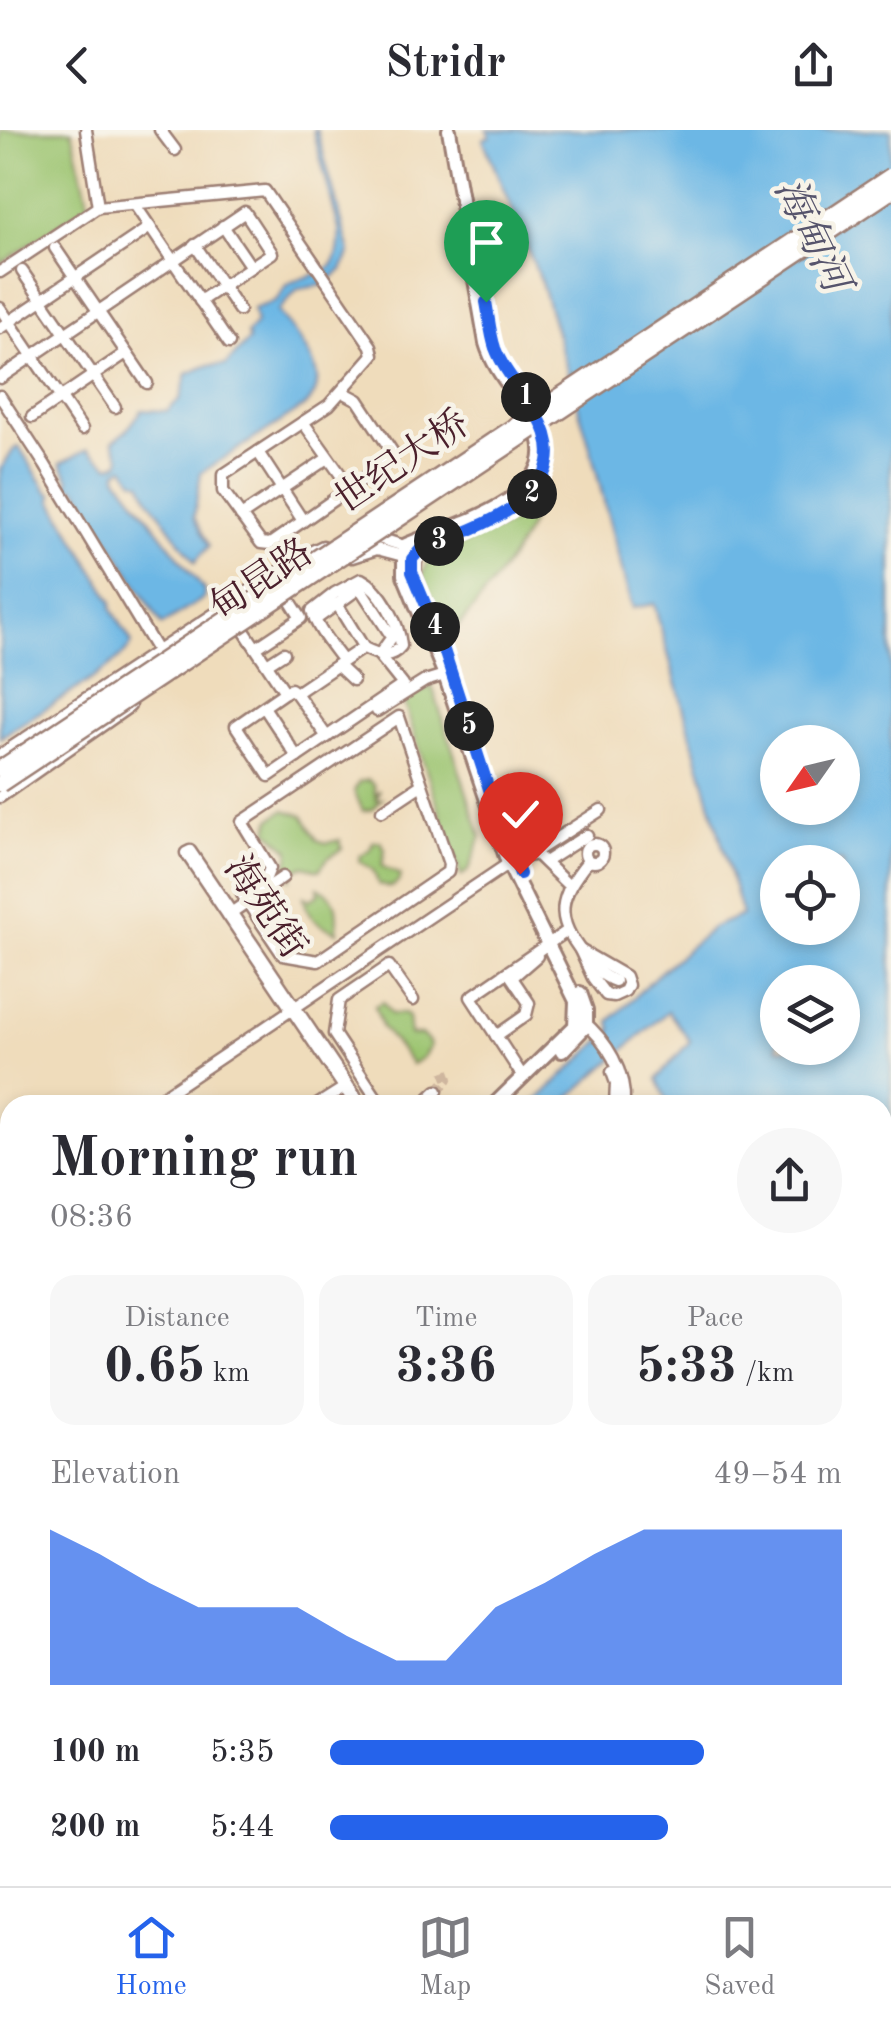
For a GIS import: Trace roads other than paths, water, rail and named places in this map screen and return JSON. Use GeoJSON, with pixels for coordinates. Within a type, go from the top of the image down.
{"type":"FeatureCollection","features":[{"type":"Feature","properties":{"kind":"highway","name":"世纪大桥"},"geometry":{"type":"LineString","coordinates":[[0,769],[891,176]]}},
{"type":"Feature","properties":{"kind":"highway","name":"世纪大桥"},"geometry":{"type":"LineString","coordinates":[[0,784],[891,191]]}},
{"type":"Feature","properties":{"kind":"main road"},"geometry":{"type":"LineString","coordinates":[[453,130],[486,343],[535,426],[539,455],[530,482],[515,498],[406,554],[404,575],[448,674],[510,859],[586,1028]]}},
{"type":"Feature","properties":{"kind":"main road"},"geometry":{"type":"LineString","coordinates":[[505,1095],[586,1028]]}},
{"type":"Feature","properties":{"kind":"main road"},"geometry":{"type":"LineString","coordinates":[[516,1095],[586,1028]]}},
{"type":"Feature","properties":{"kind":"street"},"geometry":{"type":"LineString","coordinates":[[86,130],[98,207]]}},
{"type":"Feature","properties":{"kind":"street"},"geometry":{"type":"LineString","coordinates":[[164,131],[175,150]]}},
{"type":"Feature","properties":{"kind":"street"},"geometry":{"type":"LineString","coordinates":[[0,272],[98,207],[264,191],[372,350],[370,362],[351,378],[343,392],[226,472],[221,480],[258,541],[266,545],[393,456],[358,400],[343,392]]}},
{"type":"Feature","properties":{"kind":"street"},"geometry":{"type":"LineString","coordinates":[[135,205],[229,343]]}},
{"type":"Feature","properties":{"kind":"street"},"geometry":{"type":"LineString","coordinates":[[0,378],[244,212],[272,253],[200,301]]}},
{"type":"Feature","properties":{"kind":"street"},"geometry":{"type":"LineString","coordinates":[[223,226],[251,268]]}},
{"type":"Feature","properties":{"kind":"street"},"geometry":{"type":"LineString","coordinates":[[5,325],[150,227]]}},
{"type":"Feature","properties":{"kind":"street"},"geometry":{"type":"LineString","coordinates":[[195,245],[239,310]]}},
{"type":"Feature","properties":{"kind":"street"},"geometry":{"type":"LineString","coordinates":[[54,248],[147,383]]}},
{"type":"Feature","properties":{"kind":"street"},"geometry":{"type":"LineString","coordinates":[[22,270],[115,407]]}},
{"type":"Feature","properties":{"kind":"street"},"geometry":{"type":"LineString","coordinates":[[0,308],[5,325],[33,357],[82,430]]}},
{"type":"Feature","properties":{"kind":"street"},"geometry":{"type":"LineString","coordinates":[[32,418],[126,353]]}},
{"type":"Feature","properties":{"kind":"street"},"geometry":{"type":"LineString","coordinates":[[1,401],[168,662],[180,672]]}},
{"type":"Feature","properties":{"kind":"street"},"geometry":{"type":"LineString","coordinates":[[304,422],[350,488]]}},
{"type":"Feature","properties":{"kind":"street"},"geometry":{"type":"LineString","coordinates":[[258,452],[303,520]]}},
{"type":"Feature","properties":{"kind":"street"},"geometry":{"type":"LineString","coordinates":[[241,516],[328,458]]}},
{"type":"Feature","properties":{"kind":"street","name":"甸昆路"},"geometry":{"type":"LineString","coordinates":[[0,755],[304,555],[346,536],[370,536],[406,554]]}},
{"type":"Feature","properties":{"kind":"street","name":"甸昆路"},"geometry":{"type":"LineString","coordinates":[[0,797],[243,629],[364,551],[406,554]]}},
{"type":"Feature","properties":{"kind":"street"},"geometry":{"type":"LineString","coordinates":[[304,555],[316,564],[320,578]]}},
{"type":"Feature","properties":{"kind":"street"},"geometry":{"type":"LineString","coordinates":[[353,680],[315,620],[312,611],[319,603],[363,580],[377,590],[402,642],[396,652],[380,655]]}},
{"type":"Feature","properties":{"kind":"street"},"geometry":{"type":"LineString","coordinates":[[315,620],[358,589],[368,596],[392,637],[380,655]]}},
{"type":"Feature","properties":{"kind":"street"},"geometry":{"type":"LineString","coordinates":[[256,648],[301,618],[289,599]]}},
{"type":"Feature","properties":{"kind":"street"},"geometry":{"type":"LineString","coordinates":[[337,604],[364,648],[380,655],[403,685],[269,776],[236,726],[364,648]]}},
{"type":"Feature","properties":{"kind":"street"},"geometry":{"type":"LineString","coordinates":[[243,629],[327,737]]}},
{"type":"Feature","properties":{"kind":"street"},"geometry":{"type":"LineString","coordinates":[[267,664],[284,653]]}},
{"type":"Feature","properties":{"kind":"street"},"geometry":{"type":"LineString","coordinates":[[277,778],[425,681],[448,674]]}},
{"type":"Feature","properties":{"kind":"street"},"geometry":{"type":"LineString","coordinates":[[264,707],[298,757]]}},
{"type":"Feature","properties":{"kind":"street"},"geometry":{"type":"LineString","coordinates":[[380,709],[385,726]]}},
{"type":"Feature","properties":{"kind":"street"},"geometry":{"type":"LineString","coordinates":[[398,717],[421,785],[449,864],[448,872],[327,955],[313,961],[283,955],[242,894],[266,878],[270,868],[242,822],[398,717]]}},
{"type":"Feature","properties":{"kind":"street"},"geometry":{"type":"LineString","coordinates":[[382,812],[421,785]]}},
{"type":"Feature","properties":{"kind":"street"},"geometry":{"type":"LineString","coordinates":[[155,1095],[378,949],[405,924],[510,859],[522,860],[601,810]]}},
{"type":"Feature","properties":{"kind":"street"},"geometry":{"type":"LineString","coordinates":[[544,862],[587,835]]}},
{"type":"Feature","properties":{"kind":"street","name":"海苑街"},"geometry":{"type":"LineString","coordinates":[[229,914],[190,851],[186,853],[351,1095]]}},
{"type":"Feature","properties":{"kind":"street"},"geometry":{"type":"LineString","coordinates":[[532,854],[568,885]]}},
{"type":"Feature","properties":{"kind":"street"},"geometry":{"type":"LineString","coordinates":[[588,861],[568,885],[564,910],[567,930],[596,970],[614,981]]}},
{"type":"Feature","properties":{"kind":"street"},"geometry":{"type":"LineString","coordinates":[[229,914],[284,877]]}},
{"type":"Feature","properties":{"kind":"street"},"geometry":{"type":"LineString","coordinates":[[508,972],[514,975],[567,930]]}},
{"type":"Feature","properties":{"kind":"street"},"geometry":{"type":"LineString","coordinates":[[378,949],[413,1000]]}},
{"type":"Feature","properties":{"kind":"street"},"geometry":{"type":"LineString","coordinates":[[580,950],[625,976],[625,992],[606,995],[580,950]]}},
{"type":"Feature","properties":{"kind":"street"},"geometry":{"type":"LineString","coordinates":[[374,1095],[334,1034],[340,1000],[390,966]]}},
{"type":"Feature","properties":{"kind":"street"},"geometry":{"type":"LineString","coordinates":[[508,972],[471,1000],[524,1077]]}},
{"type":"Feature","properties":{"kind":"street"},"geometry":{"type":"LineString","coordinates":[[496,1036],[526,1015],[529,1003],[508,972]]}},
{"type":"Feature","properties":{"kind":"street"},"geometry":{"type":"LineString","coordinates":[[484,988],[491,998]]}},
{"type":"Feature","properties":{"kind":"street"},"geometry":{"type":"LineString","coordinates":[[164,1095],[291,1005]]}},
{"type":"Feature","properties":{"kind":"street"},"geometry":{"type":"LineString","coordinates":[[586,1028],[624,1082],[624,1095]]}},
{"type":"Feature","properties":{"kind":"street"},"geometry":{"type":"LineString","coordinates":[[613,1066],[615,1095]]}},
{"type":"Feature","properties":{"kind":"street"},"geometry":{"type":"LineString","coordinates":[[353,1095],[367,1085]]}},
{"type":"Feature","properties":{"kind":"street"},"geometry":{"type":"LineString","coordinates":[[431,1095],[437,1091]]}},
{"type":"Feature","properties":{"kind":"water"},"geometry":{"type":"Polygon","coordinates":[[[313,130],[317,130],[350,252],[342,270],[323,285],[298,289],[278,311],[311,358],[316,370],[314,395],[305,406],[201,473],[194,517],[209,546],[195,562],[141,482],[134,480],[124,467],[117,471],[204,590],[204,598],[162,625],[79,491],[65,488],[70,480],[61,463],[88,449],[110,466],[119,463],[121,458],[113,441],[142,410],[167,411],[180,399],[187,374],[209,365],[226,365],[249,340],[247,334],[256,323],[253,309],[276,300],[289,284],[334,263],[339,229],[313,130]]]}},
{"type":"Feature","properties":{"kind":"water","name":"海甸河"},"geometry":{"type":"Polygon","coordinates":[[[487,130],[891,130],[891,1095],[664,1095],[657,1079],[690,1041],[668,1011],[572,1095],[543,1095],[612,1030],[610,1021],[658,974],[713,927],[742,915],[654,604],[632,608],[541,282],[483,139],[490,136],[487,130]]]}},
{"type":"Feature","properties":{"kind":"water"},"geometry":{"type":"Polygon","coordinates":[[[19,447],[53,494],[52,500],[112,601],[112,609],[132,643],[92,679],[0,738],[0,470],[19,447]]]}},
{"type":"Feature","properties":{"kind":"tunnel"},"geometry":{"type":"LineString","coordinates":[[437,1091],[448,1079],[445,1071]]}}]}
